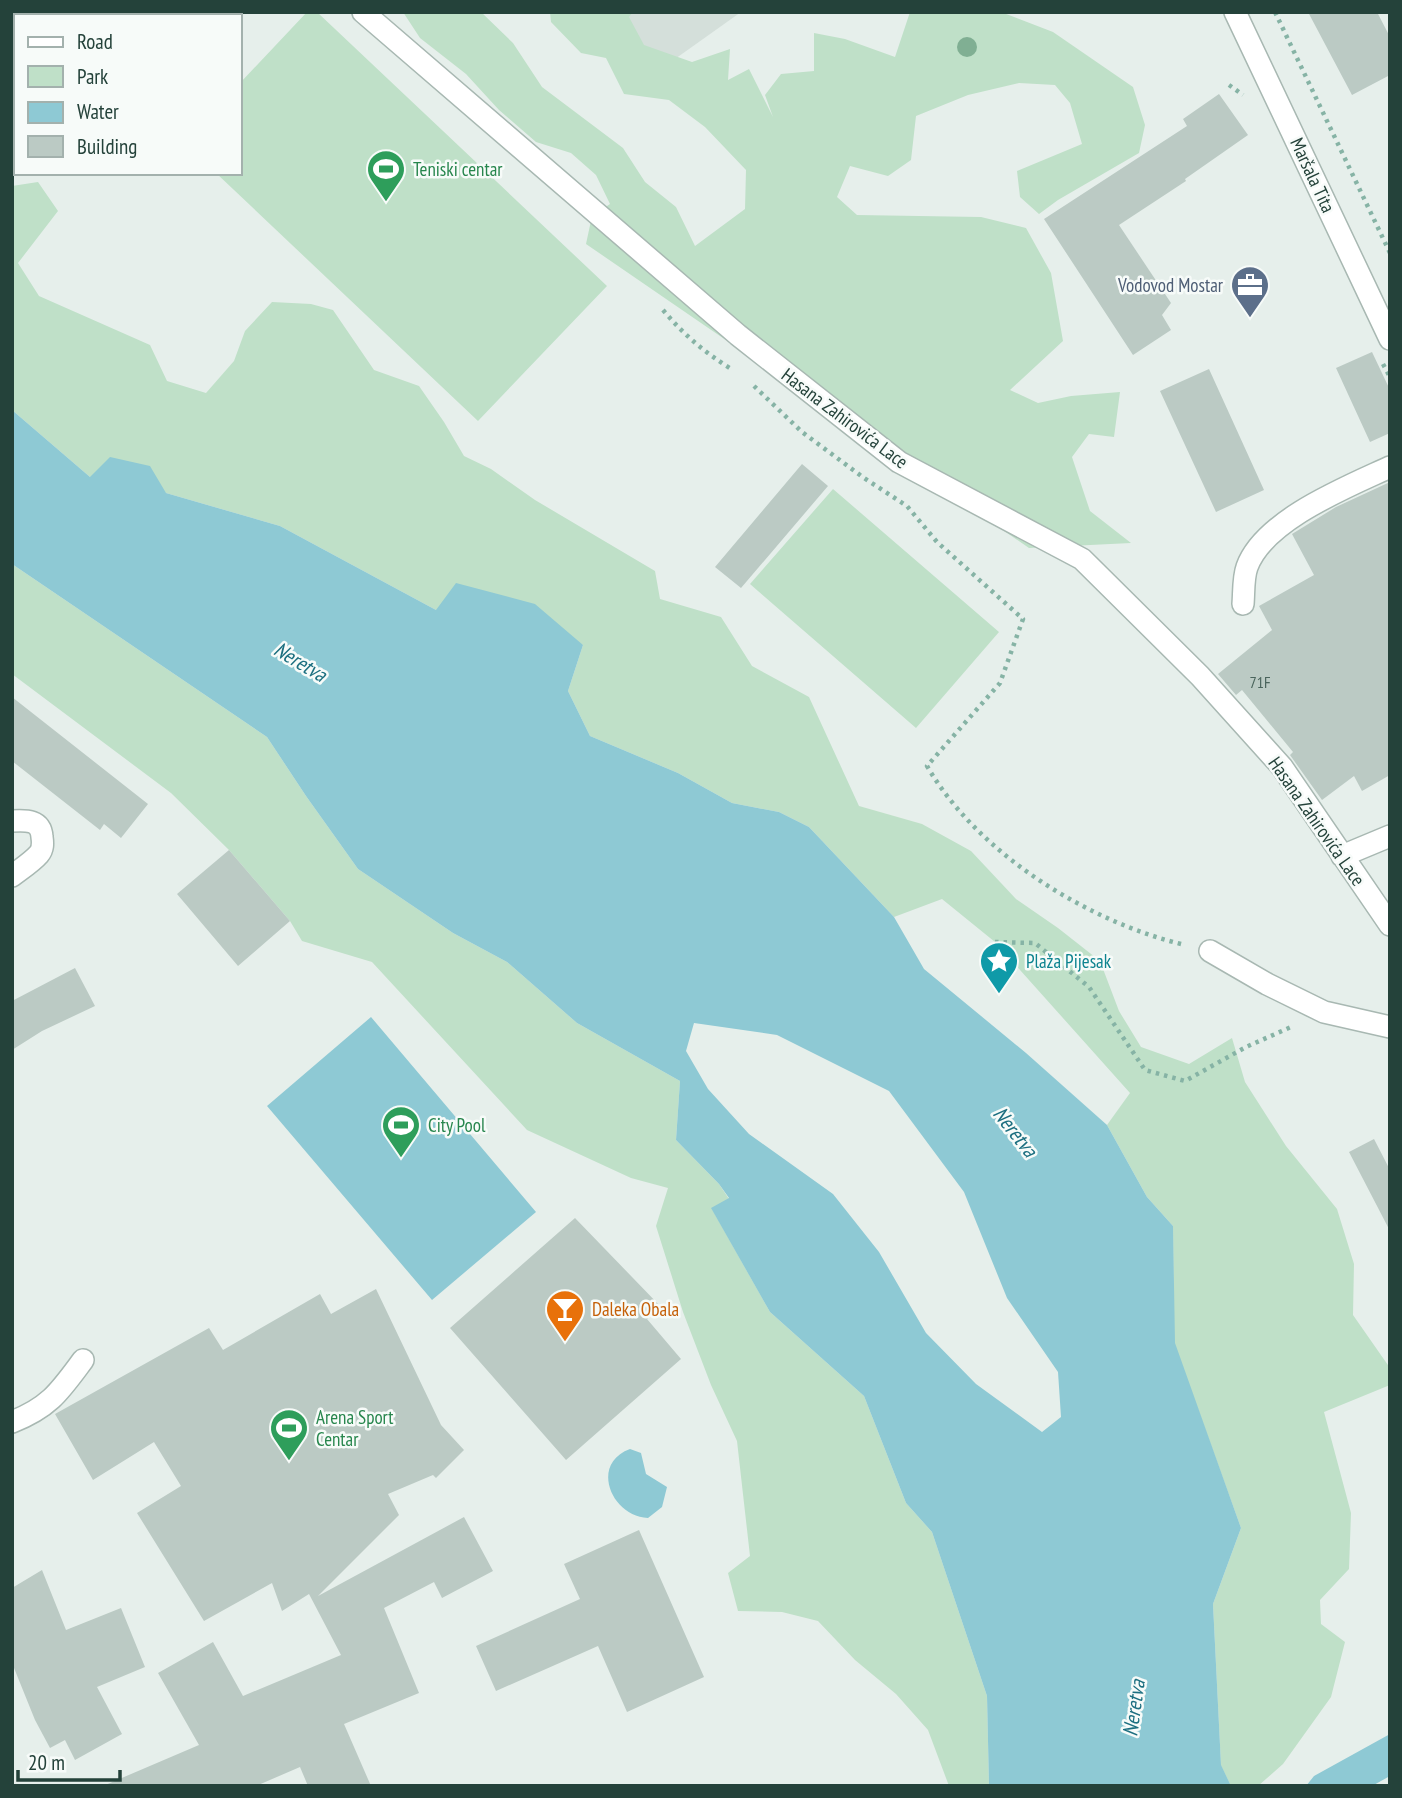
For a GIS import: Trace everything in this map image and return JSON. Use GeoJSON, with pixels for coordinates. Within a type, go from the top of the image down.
{"type":"FeatureCollection","features":[{"type":"Feature","properties":{"kind":"street","name":"Hasana Zahirovića Lace"},"geometry":{"type":"LineString","coordinates":[[363,12],[738,335],[899,462],[1082,559],[1200,676],[1282,767],[1390,925]]}},
{"type":"Feature","properties":{"kind":"street","name":"Maršala Tita"},"geometry":{"type":"LineString","coordinates":[[1236,12],[1390,339]]}},
{"type":"Feature","properties":{"kind":"street"},"geometry":{"type":"LineString","coordinates":[[1243,604],[1247,568],[1256,550],[1283,523],[1343,488],[1390,467]]}},
{"type":"Feature","properties":{"kind":"street"},"geometry":{"type":"LineString","coordinates":[[12,821],[27,820],[37,824],[42,832],[43,846],[38,855],[12,876]]}},
{"type":"Feature","properties":{"kind":"street"},"geometry":{"type":"LineString","coordinates":[[1342,856],[1390,836]]}},
{"type":"Feature","properties":{"kind":"street"},"geometry":{"type":"LineString","coordinates":[[1210,951],[1267,984],[1324,1012],[1390,1027]]}},
{"type":"Feature","properties":{"kind":"street"},"geometry":{"type":"LineString","coordinates":[[12,1423],[36,1413],[56,1396],[83,1360]]}},
{"type":"Feature","properties":{"kind":"path"},"geometry":{"type":"LineString","coordinates":[[1275,12],[1390,253]]}},
{"type":"Feature","properties":{"kind":"path"},"geometry":{"type":"LineString","coordinates":[[660,307],[684,335],[736,372]]}},
{"type":"Feature","properties":{"kind":"path"},"geometry":{"type":"LineString","coordinates":[[746,377],[802,432],[907,506],[937,542],[1024,619],[1000,683],[927,766],[960,812],[989,841],[1029,873],[1072,901],[1158,939],[1210,951]]}},
{"type":"Feature","properties":{"kind":"path"},"geometry":{"type":"LineString","coordinates":[[995,942],[1035,943],[1088,987],[1145,1070],[1185,1082],[1247,1047],[1324,1012]]}},
{"type":"Feature","properties":{"kind":"shaded area"},"geometry":{"type":"Polygon","coordinates":[[[593,12],[741,12],[651,76],[593,12]]]}},
{"type":"Feature","properties":{"kind":"green space"},"geometry":{"type":"Polygon","coordinates":[[[307,12],[317,12],[607,286],[478,421],[218,175],[242,175],[242,81],[307,12]]]}},
{"type":"Feature","properties":{"kind":"green space"},"geometry":{"type":"Polygon","coordinates":[[[403,12],[481,12],[513,43],[542,87],[623,148],[645,182],[676,207],[695,246],[745,209],[746,170],[705,127],[669,100],[624,94],[606,58],[581,53],[551,22],[550,12],[633,12],[629,17],[644,45],[692,62],[730,49],[728,80],[749,69],[773,117],[765,95],[781,74],[814,71],[814,33],[845,39],[895,57],[910,12],[1001,12],[1053,32],[1133,87],[1145,125],[1139,153],[1039,214],[1020,197],[1017,171],[1082,144],[1070,103],[1055,85],[1019,83],[968,95],[916,116],[911,160],[888,176],[850,166],[837,197],[857,215],[981,217],[1026,228],[1051,273],[1063,341],[1010,390],[1038,403],[1071,396],[1120,392],[1114,437],[1089,434],[1072,457],[1090,511],[1131,543],[1029,548],[586,244],[592,216],[610,204],[596,175],[571,153],[536,142],[499,110],[466,74],[420,38],[403,12]]]}},
{"type":"Feature","properties":{"kind":"green space"},"geometry":{"type":"Polygon","coordinates":[[[38,182],[58,211],[18,263],[39,296],[150,345],[167,381],[206,393],[234,361],[245,331],[272,302],[311,304],[333,310],[374,370],[419,386],[464,456],[491,469],[535,500],[655,571],[660,599],[721,617],[752,666],[809,697],[859,806],[922,824],[971,851],[1016,899],[1100,961],[1119,1011],[1141,1047],[1189,1064],[1232,1038],[1245,1082],[1286,1146],[1337,1209],[1354,1264],[1353,1315],[1390,1368],[1390,1385],[1324,1412],[1351,1513],[1349,1569],[1320,1600],[1321,1624],[1345,1642],[1331,1697],[1283,1764],[1258,1786],[1231,1786],[1221,1766],[1213,1604],[1241,1528],[1174,1343],[1173,1226],[1147,1197],[1107,1125],[1130,1093],[995,942],[942,899],[894,917],[809,827],[779,812],[732,803],[678,773],[590,736],[568,691],[583,645],[436,610],[280,526],[166,493],[90,477],[12,410],[12,186],[38,182]]]}},
{"type":"Feature","properties":{"kind":"green space"},"geometry":{"type":"Polygon","coordinates":[[[833,489],[999,632],[916,728],[750,584],[833,489]]]}},
{"type":"Feature","properties":{"kind":"green space"},"geometry":{"type":"Polygon","coordinates":[[[12,564],[267,737],[358,869],[453,933],[507,962],[577,1023],[680,1081],[676,1140],[719,1184],[729,1199],[712,1209],[770,1312],[864,1396],[906,1503],[932,1532],[987,1696],[989,1786],[949,1786],[928,1730],[896,1694],[855,1660],[818,1621],[782,1612],[738,1611],[728,1573],[750,1556],[737,1441],[711,1385],[683,1312],[656,1226],[668,1188],[631,1178],[527,1130],[372,962],[302,941],[290,921],[229,850],[171,793],[12,674],[12,564]]]}},
{"type":"Feature","properties":{"kind":"water","name":"Neretva"},"geometry":{"type":"Polygon","coordinates":[[[12,410],[90,477],[110,457],[150,466],[166,493],[280,526],[436,610],[456,583],[535,604],[583,645],[568,691],[590,736],[678,773],[732,803],[779,812],[809,827],[894,917],[924,969],[1026,1053],[1107,1125],[1147,1197],[1173,1226],[1175,1343],[1241,1528],[1213,1604],[1221,1765],[1231,1786],[989,1786],[987,1696],[932,1532],[906,1503],[864,1396],[770,1312],[711,1208],[729,1198],[676,1140],[680,1081],[577,1023],[507,962],[453,933],[358,869],[267,737],[12,564],[12,410]],[[694,1023],[686,1051],[708,1089],[749,1134],[833,1194],[879,1252],[926,1333],[976,1384],[1042,1432],[1061,1417],[1058,1372],[1007,1298],[964,1192],[889,1091],[777,1035],[694,1023]]]}},
{"type":"Feature","properties":{"kind":"water","name":"City Pool"},"geometry":{"type":"Polygon","coordinates":[[[371,1017],[536,1212],[432,1300],[267,1106],[371,1017]]]}},
{"type":"Feature","properties":{"kind":"water"},"geometry":{"type":"Polygon","coordinates":[[[630,1449],[641,1453],[646,1474],[667,1487],[662,1507],[648,1518],[624,1509],[610,1489],[610,1466],[618,1456],[630,1449]]]}},
{"type":"Feature","properties":{"kind":"water"},"geometry":{"type":"Polygon","coordinates":[[[1390,1734],[1390,1776],[1372,1786],[1306,1786],[1314,1776],[1390,1734]]]}},
{"type":"Feature","properties":{"kind":"building"},"geometry":{"type":"Polygon","coordinates":[[[1308,12],[1377,12],[1390,37],[1390,75],[1352,95],[1308,12]]]}},
{"type":"Feature","properties":{"kind":"building"},"geometry":{"type":"Polygon","coordinates":[[[1219,94],[1248,135],[1185,179],[1186,181],[1119,225],[1171,303],[1162,315],[1171,330],[1133,355],[1044,219],[1187,126],[1183,119],[1219,94]]]}},
{"type":"Feature","properties":{"kind":"building"},"geometry":{"type":"Polygon","coordinates":[[[1372,352],[1390,390],[1390,433],[1370,442],[1336,368],[1372,352]]]}},
{"type":"Feature","properties":{"kind":"building"},"geometry":{"type":"Polygon","coordinates":[[[1209,369],[1264,490],[1216,512],[1160,391],[1209,369]]]}},
{"type":"Feature","properties":{"kind":"building"},"geometry":{"type":"Polygon","coordinates":[[[802,464],[828,486],[741,588],[715,567],[802,464]]]}},
{"type":"Feature","properties":{"kind":"building"},"geometry":{"type":"Polygon","coordinates":[[[1390,482],[1390,775],[1362,791],[1354,776],[1322,800],[1290,755],[1293,752],[1242,690],[1236,695],[1218,674],[1272,630],[1259,606],[1314,575],[1292,534],[1336,507],[1390,482]]]}},
{"type":"Feature","properties":{"kind":"building"},"geometry":{"type":"Polygon","coordinates":[[[12,697],[148,804],[121,838],[104,824],[100,830],[12,761],[12,697]]]}},
{"type":"Feature","properties":{"kind":"building"},"geometry":{"type":"Polygon","coordinates":[[[229,850],[290,921],[238,966],[177,894],[229,850]]]}},
{"type":"Feature","properties":{"kind":"building"},"geometry":{"type":"Polygon","coordinates":[[[75,968],[95,1006],[42,1031],[12,1050],[12,1001],[75,968]]]}},
{"type":"Feature","properties":{"kind":"building"},"geometry":{"type":"Polygon","coordinates":[[[1374,1139],[1390,1170],[1390,1231],[1349,1152],[1374,1139]]]}},
{"type":"Feature","properties":{"kind":"building","name":"Daleka Obala"},"geometry":{"type":"Polygon","coordinates":[[[575,1218],[661,1307],[647,1319],[681,1359],[566,1460],[450,1328],[575,1218]]]}},
{"type":"Feature","properties":{"kind":"building"},"geometry":{"type":"Polygon","coordinates":[[[376,1289],[441,1425],[464,1450],[436,1478],[433,1475],[388,1494],[399,1515],[318,1596],[464,1517],[493,1571],[442,1598],[434,1582],[384,1608],[419,1693],[344,1724],[371,1786],[308,1786],[300,1767],[256,1786],[103,1786],[199,1745],[158,1673],[213,1642],[243,1696],[341,1655],[309,1594],[282,1611],[272,1583],[204,1621],[137,1513],[181,1486],[154,1442],[93,1480],[55,1414],[209,1328],[223,1350],[320,1294],[331,1314],[376,1289]]]}},
{"type":"Feature","properties":{"kind":"building"},"geometry":{"type":"Polygon","coordinates":[[[639,1530],[704,1677],[627,1712],[598,1646],[496,1691],[476,1646],[580,1599],[564,1564],[639,1530]]]}},
{"type":"Feature","properties":{"kind":"building"},"geometry":{"type":"Polygon","coordinates":[[[42,1570],[66,1630],[121,1608],[145,1667],[97,1687],[122,1734],[75,1760],[65,1740],[50,1748],[35,1720],[12,1663],[12,1588],[42,1570]]]}},
{"type":"Feature","properties":{"kind":"place","name":"Teniski centar"},"geometry":{"type":"Point","coordinates":[386,203]}},
{"type":"Feature","properties":{"kind":"place","name":"Vodovod Mostar"},"geometry":{"type":"Point","coordinates":[1250,319]}},
{"type":"Feature","properties":{"kind":"place","name":"Plaža Pijesak"},"geometry":{"type":"Point","coordinates":[999,995]}},
{"type":"Feature","properties":{"kind":"place","name":"City Pool"},"geometry":{"type":"Point","coordinates":[401,1159]}},
{"type":"Feature","properties":{"kind":"place","name":"Daleka Obala"},"geometry":{"type":"Point","coordinates":[565,1343]}},
{"type":"Feature","properties":{"kind":"place","name":"Arena Sport Centar"},"geometry":{"type":"Point","coordinates":[289,1462]}}]}
